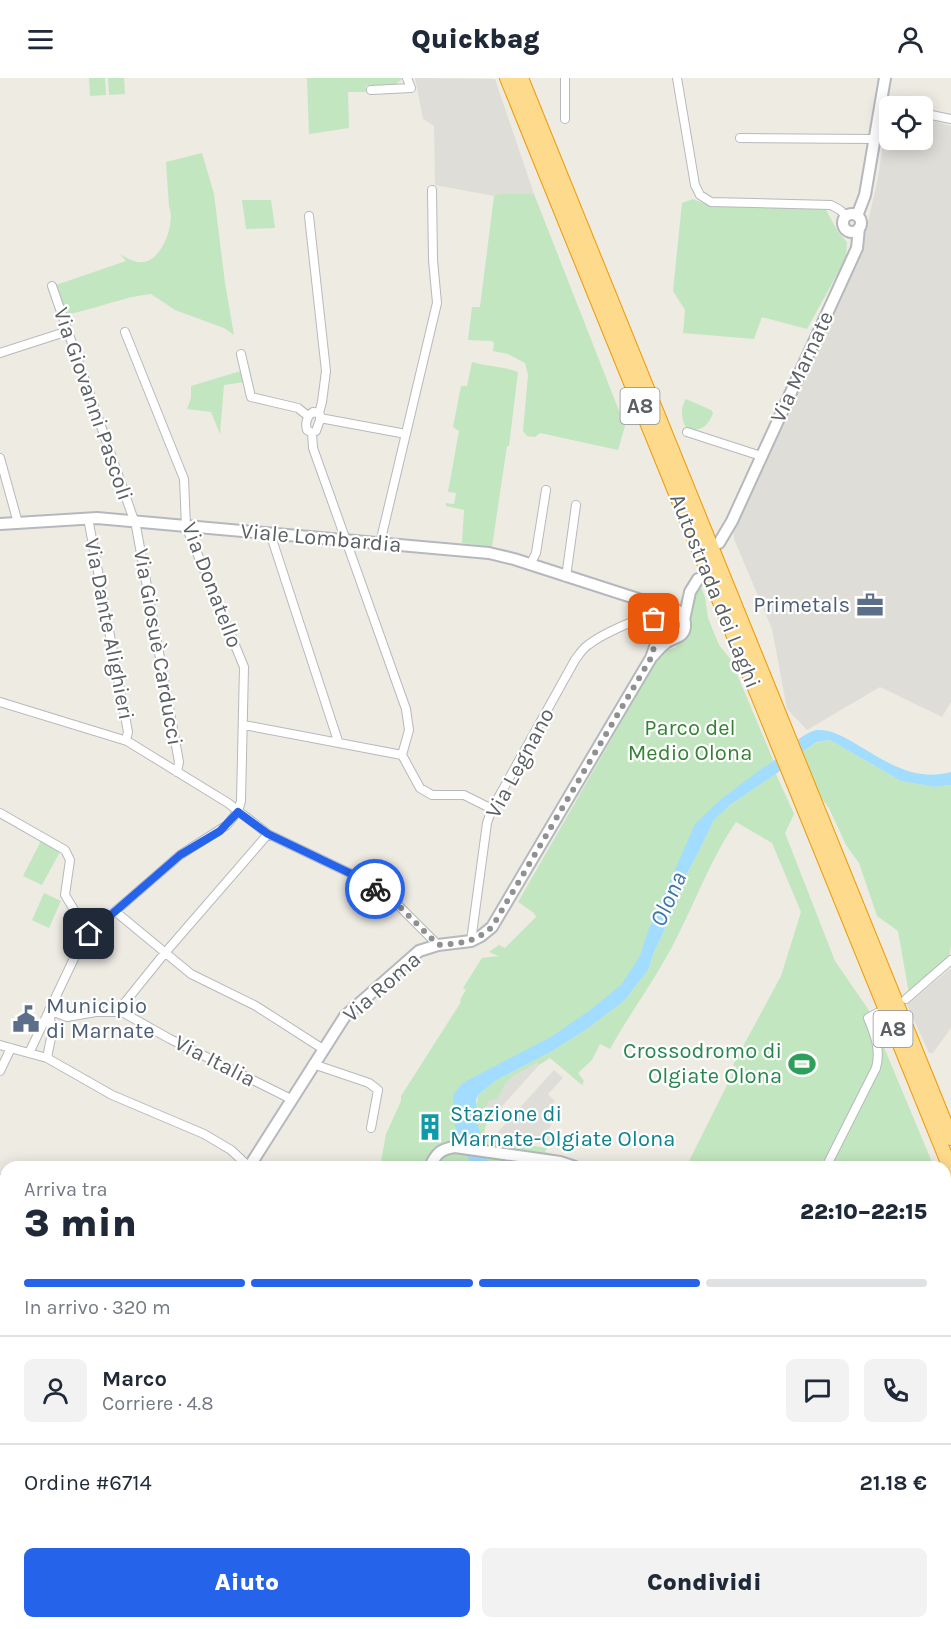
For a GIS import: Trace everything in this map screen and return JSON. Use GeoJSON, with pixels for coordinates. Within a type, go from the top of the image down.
{"type":"FeatureCollection","features":[{"type":"Feature","properties":{"kind":"highway","name":"Autostrada dei Laghi"},"geometry":{"type":"LineString","coordinates":[[507,78],[773,734],[795,770],[951,1138]]}},
{"type":"Feature","properties":{"kind":"highway","name":"Autostrada dei Laghi"},"geometry":{"type":"LineString","coordinates":[[521,78],[782,719],[795,770],[947,1161]]}},
{"type":"Feature","properties":{"kind":"street"},"geometry":{"type":"LineString","coordinates":[[371,90],[411,88],[407,78]]}},
{"type":"Feature","properties":{"kind":"street"},"geometry":{"type":"LineString","coordinates":[[565,78],[565,119]]}},
{"type":"Feature","properties":{"kind":"street"},"geometry":{"type":"LineString","coordinates":[[677,78],[695,185],[700,195],[711,202],[831,205],[851,216],[843,224],[846,230],[853,232],[859,228]]}},
{"type":"Feature","properties":{"kind":"street","name":"Via Marnate"},"geometry":{"type":"LineString","coordinates":[[883,96],[885,78]]}},
{"type":"Feature","properties":{"kind":"street"},"geometry":{"type":"LineString","coordinates":[[933,115],[951,119]]}},
{"type":"Feature","properties":{"kind":"street","name":"Via Marnate"},"geometry":{"type":"LineString","coordinates":[[718,542],[732,521],[738,503],[857,248],[861,222],[851,216],[865,195],[879,117]]}},
{"type":"Feature","properties":{"kind":"street"},"geometry":{"type":"LineString","coordinates":[[740,138],[875,139]]}},
{"type":"Feature","properties":{"kind":"street"},"geometry":{"type":"LineString","coordinates":[[380,543],[437,303],[433,260],[432,190]]}},
{"type":"Feature","properties":{"kind":"street"},"geometry":{"type":"LineString","coordinates":[[309,216],[326,371],[316,431],[312,433]]}},
{"type":"Feature","properties":{"kind":"street","name":"Via Giovanni Pascoli"},"geometry":{"type":"LineString","coordinates":[[52,286],[134,522]]}},
{"type":"Feature","properties":{"kind":"street"},"geometry":{"type":"LineString","coordinates":[[0,353],[68,332]]}},
{"type":"Feature","properties":{"kind":"street","name":"Via Donatello"},"geometry":{"type":"LineString","coordinates":[[125,332],[184,479],[186,526],[244,667],[241,801],[238,812]]}},
{"type":"Feature","properties":{"kind":"street"},"geometry":{"type":"LineString","coordinates":[[241,354],[251,397],[298,408],[308,416]]}},
{"type":"Feature","properties":{"kind":"street"},"geometry":{"type":"LineString","coordinates":[[406,434],[319,416],[314,412],[308,416],[306,428],[312,433],[313,448],[406,709],[409,730],[402,755],[420,788],[432,795],[464,795],[492,809]]}},
{"type":"Feature","properties":{"kind":"street"},"geometry":{"type":"LineString","coordinates":[[687,432],[761,456]]}},
{"type":"Feature","properties":{"kind":"street"},"geometry":{"type":"LineString","coordinates":[[0,459],[18,523]]}},
{"type":"Feature","properties":{"kind":"street"},"geometry":{"type":"LineString","coordinates":[[530,565],[537,553],[546,490]]}},
{"type":"Feature","properties":{"kind":"street"},"geometry":{"type":"LineString","coordinates":[[566,577],[576,505]]}},
{"type":"Feature","properties":{"kind":"street","name":"Viale Lombardia"},"geometry":{"type":"LineString","coordinates":[[0,525],[88,518],[489,553],[667,608]]}},
{"type":"Feature","properties":{"kind":"street","name":"Via Dante Alighieri"},"geometry":{"type":"LineString","coordinates":[[88,518],[128,732],[126,740]]}},
{"type":"Feature","properties":{"kind":"street","name":"Via Giosuè Carducci"},"geometry":{"type":"LineString","coordinates":[[134,522],[178,762],[177,772]]}},
{"type":"Feature","properties":{"kind":"street"},"geometry":{"type":"LineString","coordinates":[[270,533],[338,741]]}},
{"type":"Feature","properties":{"kind":"street"},"geometry":{"type":"LineString","coordinates":[[655,626],[664,640],[675,639],[683,633],[690,592],[698,579]]}},
{"type":"Feature","properties":{"kind":"street"},"geometry":{"type":"LineString","coordinates":[[471,941],[481,936],[498,919],[651,658],[656,644],[655,626],[660,610],[667,608],[690,592]]}},
{"type":"Feature","properties":{"kind":"street","name":"Viale Lombardia"},"geometry":{"type":"LineString","coordinates":[[634,599],[647,608],[655,626]]}},
{"type":"Feature","properties":{"kind":"street"},"geometry":{"type":"LineString","coordinates":[[667,608],[676,609],[684,620]]}},
{"type":"Feature","properties":{"kind":"street","name":"Via Legnano"},"geometry":{"type":"LineString","coordinates":[[471,941],[487,823],[492,809],[581,653],[597,639],[643,617],[655,626]]}},
{"type":"Feature","properties":{"kind":"street"},"geometry":{"type":"LineString","coordinates":[[651,658],[670,640]]}},
{"type":"Feature","properties":{"kind":"street"},"geometry":{"type":"LineString","coordinates":[[0,702],[126,740],[268,834],[358,877],[396,903],[438,945]]}},
{"type":"Feature","properties":{"kind":"street"},"geometry":{"type":"LineString","coordinates":[[244,725],[338,741],[402,755]]}},
{"type":"Feature","properties":{"kind":"street"},"geometry":{"type":"LineString","coordinates":[[29,1053],[78,950],[89,934],[180,855],[227,825],[238,812]]}},
{"type":"Feature","properties":{"kind":"street"},"geometry":{"type":"LineString","coordinates":[[0,813],[65,850],[70,860],[65,896],[89,934]]}},
{"type":"Feature","properties":{"kind":"street"},"geometry":{"type":"LineString","coordinates":[[49,1010],[67,1017],[118,1011],[268,834]]}},
{"type":"Feature","properties":{"kind":"street"},"geometry":{"type":"LineString","coordinates":[[116,912],[191,975],[256,1006],[323,1049]]}},
{"type":"Feature","properties":{"kind":"street","name":"Via Roma"},"geometry":{"type":"LineString","coordinates":[[254,1161],[345,1016],[419,951],[438,945],[471,941]]}},
{"type":"Feature","properties":{"kind":"street"},"geometry":{"type":"LineString","coordinates":[[906,999],[951,960]]}},
{"type":"Feature","properties":{"kind":"street"},"geometry":{"type":"LineString","coordinates":[[47,1058],[51,1035],[49,1010]]}},
{"type":"Feature","properties":{"kind":"street","name":"Via Italia"},"geometry":{"type":"LineString","coordinates":[[118,1011],[291,1100]]}},
{"type":"Feature","properties":{"kind":"street"},"geometry":{"type":"LineString","coordinates":[[829,1161],[879,1060],[877,1038],[868,1018],[877,1013]]}},
{"type":"Feature","properties":{"kind":"street"},"geometry":{"type":"LineString","coordinates":[[40,1030],[51,1035]]}},
{"type":"Feature","properties":{"kind":"street"},"geometry":{"type":"LineString","coordinates":[[0,1045],[47,1058],[112,1095],[204,1134],[231,1150],[243,1161]]}},
{"type":"Feature","properties":{"kind":"street"},"geometry":{"type":"LineString","coordinates":[[0,1071],[11,1048]]}},
{"type":"Feature","properties":{"kind":"street"},"geometry":{"type":"LineString","coordinates":[[313,1064],[369,1083],[378,1089],[371,1128]]}},
{"type":"Feature","properties":{"kind":"street"},"geometry":{"type":"LineString","coordinates":[[434,1161],[440,1150],[455,1147],[554,1161]]}},
{"type":"Feature","properties":{"kind":"shaded area"},"geometry":{"type":"Polygon","coordinates":[[[415,78],[495,79],[534,194],[494,196],[435,185],[434,126],[423,119],[415,78]]]}},
{"type":"Feature","properties":{"kind":"shaded area"},"geometry":{"type":"Polygon","coordinates":[[[933,121],[951,126],[951,702],[942,717],[880,687],[807,730],[787,709],[772,629],[734,539],[733,529],[861,253],[882,150],[933,150],[933,121]]]}},
{"type":"Feature","properties":{"kind":"shaded area"},"geometry":{"type":"Polygon","coordinates":[[[951,968],[951,1028],[933,1053],[929,1053],[907,1005],[951,968]]]}},
{"type":"Feature","properties":{"kind":"shaded area"},"geometry":{"type":"Polygon","coordinates":[[[537,1063],[539,1065],[486,1127],[485,1110],[489,1099],[497,1099],[513,1076],[537,1063]]]}},
{"type":"Feature","properties":{"kind":"shaded area"},"geometry":{"type":"Polygon","coordinates":[[[554,1070],[563,1078],[548,1094],[555,1101],[548,1110],[556,1116],[546,1134],[553,1138],[550,1142],[544,1139],[497,1133],[554,1070]]]}},
{"type":"Feature","properties":{"kind":"green space"},"geometry":{"type":"Polygon","coordinates":[[[89,78],[105,78],[106,95],[90,96],[89,78]]]}},
{"type":"Feature","properties":{"kind":"green space"},"geometry":{"type":"Polygon","coordinates":[[[108,78],[124,78],[125,94],[109,95],[108,78]]]}},
{"type":"Feature","properties":{"kind":"green space"},"geometry":{"type":"Polygon","coordinates":[[[307,78],[402,79],[396,84],[366,86],[366,92],[348,92],[349,128],[309,134],[307,78]]]}},
{"type":"Feature","properties":{"kind":"green space"},"geometry":{"type":"Polygon","coordinates":[[[202,153],[214,194],[234,335],[224,328],[175,310],[151,294],[64,315],[53,286],[126,261],[120,254],[140,262],[150,260],[156,255],[166,240],[171,222],[166,162],[202,153]]]}},
{"type":"Feature","properties":{"kind":"green space"},"geometry":{"type":"Polygon","coordinates":[[[534,194],[625,426],[618,450],[540,433],[535,437],[527,436],[523,431],[528,375],[525,363],[508,354],[493,351],[492,341],[468,340],[472,307],[480,307],[494,196],[534,194]]]}},
{"type":"Feature","properties":{"kind":"green space"},"geometry":{"type":"Polygon","coordinates":[[[693,199],[710,206],[825,208],[838,232],[847,242],[846,258],[807,329],[762,317],[754,339],[683,333],[685,310],[673,291],[682,203],[693,199]]]}},
{"type":"Feature","properties":{"kind":"green space"},"geometry":{"type":"Polygon","coordinates":[[[242,200],[271,200],[275,228],[246,229],[242,200]]]}},
{"type":"Feature","properties":{"kind":"green space"},"geometry":{"type":"Polygon","coordinates":[[[472,362],[518,372],[509,446],[507,446],[492,547],[462,543],[464,510],[446,506],[446,503],[454,504],[456,493],[448,492],[459,431],[453,427],[461,386],[467,386],[472,362]]]}},
{"type":"Feature","properties":{"kind":"green space"},"geometry":{"type":"Polygon","coordinates":[[[244,370],[245,382],[224,385],[220,434],[211,412],[187,409],[191,398],[191,386],[244,370]]]}},
{"type":"Feature","properties":{"kind":"green space"},"geometry":{"type":"Polygon","coordinates":[[[686,399],[713,413],[709,422],[703,427],[696,430],[687,429],[682,414],[686,399]]]}},
{"type":"Feature","properties":{"kind":"green space","name":"Parco del Medio Olona"},"geometry":{"type":"Polygon","coordinates":[[[701,587],[708,618],[719,645],[731,660],[774,762],[713,811],[639,973],[587,1017],[461,1093],[482,1144],[483,1138],[547,1148],[545,1152],[570,1161],[381,1161],[386,1134],[401,1101],[401,1096],[461,1002],[466,990],[463,988],[482,958],[499,956],[489,952],[499,945],[505,948],[536,917],[518,902],[658,658],[664,651],[675,648],[688,633],[691,609],[701,587]]]}},
{"type":"Feature","properties":{"kind":"green space"},"geometry":{"type":"Polygon","coordinates":[[[830,740],[901,781],[935,787],[951,785],[951,945],[949,959],[909,994],[898,931],[877,916],[859,863],[846,845],[829,808],[820,796],[802,752],[818,742],[830,740]]]}},
{"type":"Feature","properties":{"kind":"green space"},"geometry":{"type":"Polygon","coordinates":[[[776,774],[794,814],[785,833],[835,961],[868,1009],[931,1161],[689,1161],[736,1067],[733,1065],[781,976],[801,912],[772,843],[736,822],[712,864],[670,951],[610,1049],[600,1044],[592,1060],[578,1073],[584,1081],[582,1085],[550,1058],[513,1076],[497,1099],[489,1100],[485,1110],[491,1115],[487,1119],[483,1138],[480,1138],[475,1109],[479,1094],[495,1081],[554,1050],[587,1029],[624,1001],[648,970],[666,927],[674,897],[714,820],[730,805],[776,774]]]}},
{"type":"Feature","properties":{"kind":"green space"},"geometry":{"type":"Polygon","coordinates":[[[42,839],[61,850],[42,885],[23,876],[42,839]]]}},
{"type":"Feature","properties":{"kind":"green space"},"geometry":{"type":"Polygon","coordinates":[[[44,893],[61,901],[49,928],[32,920],[44,893]]]}},
{"type":"Feature","properties":{"kind":"water","name":"Olona"},"geometry":{"type":"Polygon","coordinates":[[[826,730],[851,741],[886,762],[911,772],[937,775],[951,772],[951,785],[935,787],[901,781],[830,740],[817,742],[776,774],[730,805],[714,820],[674,897],[666,927],[648,970],[624,1001],[587,1029],[554,1050],[495,1081],[479,1094],[476,1100],[477,1122],[487,1161],[470,1161],[455,1126],[453,1095],[462,1084],[470,1079],[551,1037],[621,985],[640,956],[648,931],[695,824],[720,800],[808,733],[826,730]]]}},
{"type":"Feature","properties":{"kind":"way so far"},"geometry":{"type":"LineString","coordinates":[[375,889],[396,903],[438,945],[471,941],[492,927],[651,658],[656,640],[653,629],[654,619]]}},
{"type":"Feature","properties":{"kind":"place","name":"Primetals"},"geometry":{"type":"Point","coordinates":[870,605]}},
{"type":"Feature","properties":{"kind":"place","name":"Municipio di Marnate"},"geometry":{"type":"Point","coordinates":[26,1019]}},
{"type":"Feature","properties":{"kind":"place","name":"Crossodromo di Olgiate Olona"},"geometry":{"type":"Point","coordinates":[802,1064]}},
{"type":"Feature","properties":{"kind":"place","name":"Stazione di Marnate-Olgiate Olona"},"geometry":{"type":"Point","coordinates":[430,1127]}},
{"type":"Feature","properties":{"kind":"route"},"geometry":{"type":"LineString","coordinates":[[89,934],[180,855],[220,831],[238,812],[268,834],[358,877],[375,889]]}}]}
